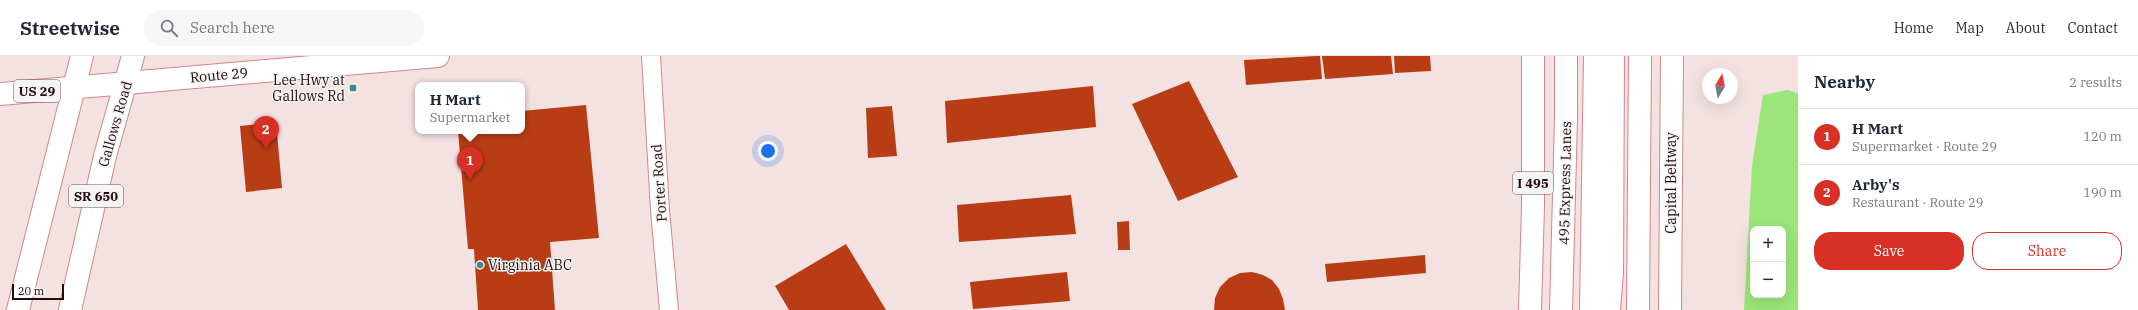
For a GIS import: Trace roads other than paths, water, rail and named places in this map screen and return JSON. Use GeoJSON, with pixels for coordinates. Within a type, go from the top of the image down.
{"type":"FeatureCollection","features":[{"type":"Feature","properties":{"kind":"main road","name":"SR 650"},"geometry":{"type":"LineString","coordinates":[[18,310],[82,56]]}},
{"type":"Feature","properties":{"kind":"main road","name":"Gallows Road"},"geometry":{"type":"LineString","coordinates":[[70,310],[105,156],[127,83],[133,56]]}},
{"type":"Feature","properties":{"kind":"main road","name":"Route 29"},"geometry":{"type":"LineString","coordinates":[[0,94],[438,56]]}},
{"type":"Feature","properties":{"kind":"main road","name":"I 495"},"geometry":{"type":"LineString","coordinates":[[1530,310],[1533,206],[1533,56]]}},
{"type":"Feature","properties":{"kind":"main road","name":"495 Express Lanes"},"geometry":{"type":"LineString","coordinates":[[1561,310],[1566,118],[1566,56]]}},
{"type":"Feature","properties":{"kind":"main road"},"geometry":{"type":"LineString","coordinates":[[1638,310],[1640,56]]}},
{"type":"Feature","properties":{"kind":"main road","name":"Capital Beltway"},"geometry":{"type":"LineString","coordinates":[[1671,303],[1672,56]]}},
{"type":"Feature","properties":{"kind":"main road"},"geometry":{"type":"LineString","coordinates":[[1591,310],[1604,60]]}},
{"type":"Feature","properties":{"kind":"main road"},"geometry":{"type":"LineString","coordinates":[[1604,60],[1612,273],[1610,310]]}},
{"type":"Feature","properties":{"kind":"street","name":"Porter Road"},"geometry":{"type":"LineString","coordinates":[[651,56],[660,210],[669,310]]}},
{"type":"Feature","properties":{"kind":"place","name":"Lee Hwy at Gallows Rd"},"geometry":{"type":"Point","coordinates":[353,88]}},
{"type":"Feature","properties":{"kind":"place","name":"Arby's"},"geometry":{"type":"Point","coordinates":[266,149]}},
{"type":"Feature","properties":{"kind":"place","name":"H Mart"},"geometry":{"type":"Point","coordinates":[470,180]}},
{"type":"Feature","properties":{"kind":"place","name":"Virginia ABC"},"geometry":{"type":"Point","coordinates":[480,265]}}]}
